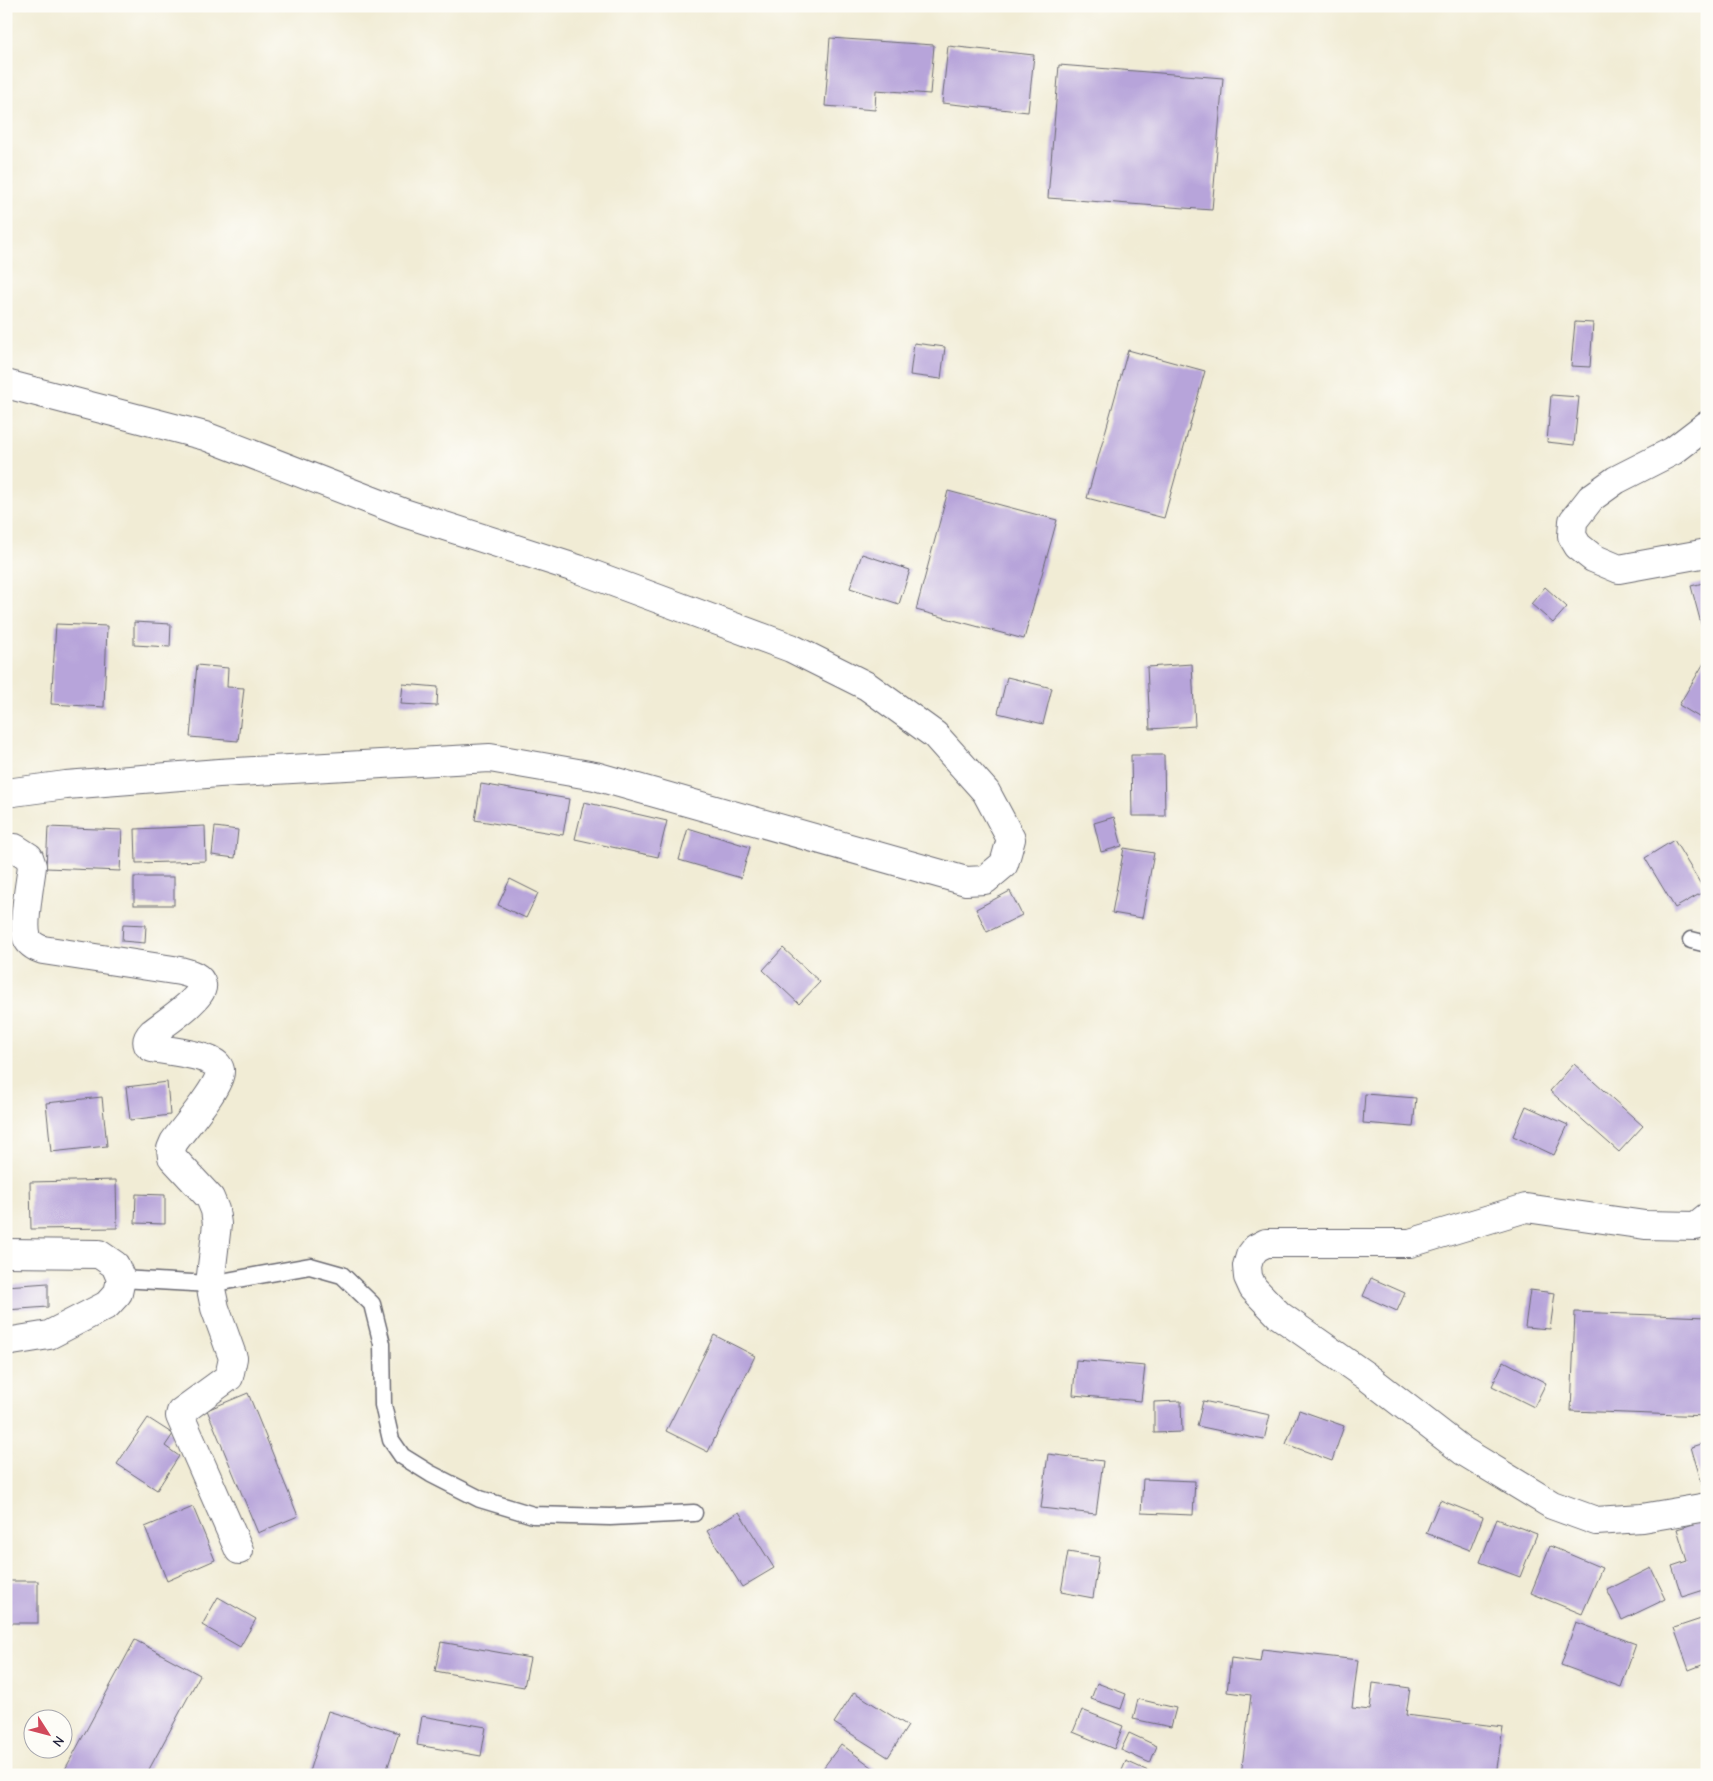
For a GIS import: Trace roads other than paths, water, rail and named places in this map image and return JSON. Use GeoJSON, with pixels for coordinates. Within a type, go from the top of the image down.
{"type":"FeatureCollection","features":[{"type":"Feature","properties":{"kind":"street"},"geometry":{"type":"LineString","coordinates":[[6,384],[205,436],[404,513],[578,569],[791,648],[867,686],[935,734],[986,792],[1011,840],[1004,864],[985,880],[966,881],[595,776],[490,758],[200,774],[66,784],[6,793]]}},
{"type":"Feature","properties":{"kind":"street"},"geometry":{"type":"LineString","coordinates":[[1707,425],[1673,451],[1616,480],[1591,498],[1573,522],[1572,536],[1578,546],[1593,558],[1619,569],[1707,554]]}},
{"type":"Feature","properties":{"kind":"street"},"geometry":{"type":"LineString","coordinates":[[6,848],[15,848],[25,853],[29,857],[32,866],[25,929],[28,939],[33,946],[43,950],[180,971],[200,979],[202,984],[202,991],[196,998],[152,1033],[148,1037],[147,1042],[152,1048],[184,1053],[213,1061],[220,1072],[210,1092],[179,1134],[171,1149],[172,1157],[210,1198],[215,1210],[217,1224],[210,1284],[215,1308],[232,1352],[233,1364],[229,1377],[181,1412],[180,1420],[188,1432],[239,1550]]}},
{"type":"Feature","properties":{"kind":"street"},"geometry":{"type":"LineString","coordinates":[[1707,1216],[1696,1226],[1645,1226],[1526,1208],[1410,1243],[1266,1243],[1256,1248],[1250,1256],[1247,1266],[1248,1276],[1253,1288],[1279,1315],[1366,1376],[1463,1451],[1552,1505],[1596,1521],[1642,1518],[1707,1507]]}},
{"type":"Feature","properties":{"kind":"street"},"geometry":{"type":"LineString","coordinates":[[6,1253],[99,1254],[115,1265],[121,1279],[118,1293],[107,1305],[49,1335],[6,1342]]}},
{"type":"Feature","properties":{"kind":"lane"},"geometry":{"type":"LineString","coordinates":[[121,1279],[210,1284],[310,1266],[342,1275],[372,1304],[382,1344],[384,1405],[392,1440],[402,1456],[431,1474],[480,1499],[533,1515],[610,1517],[694,1513]]}}]}
